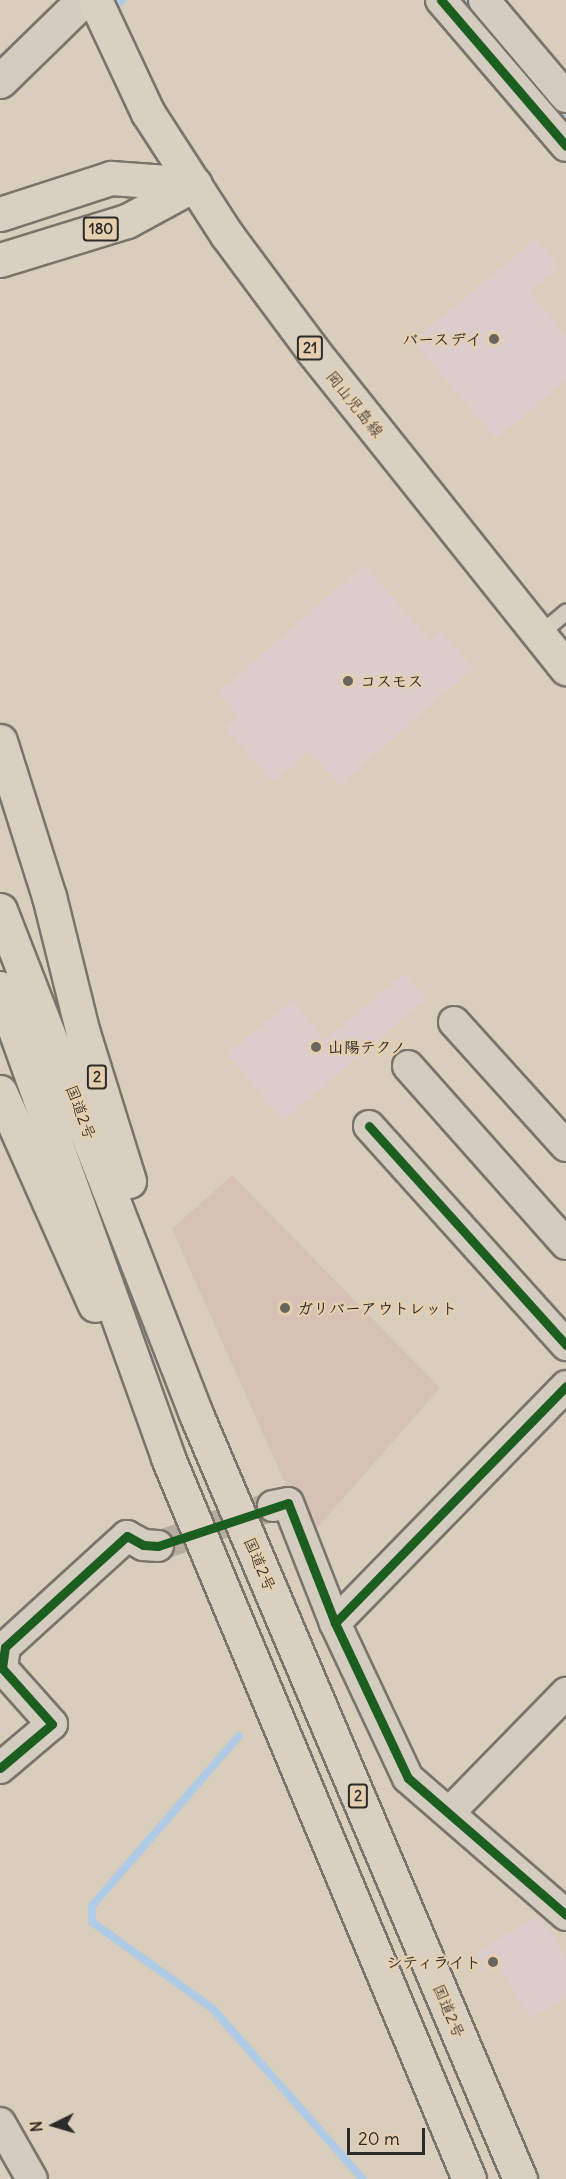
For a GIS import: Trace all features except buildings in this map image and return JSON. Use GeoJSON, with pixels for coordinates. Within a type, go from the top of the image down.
{"type":"FeatureCollection","features":[{"type":"Feature","properties":{"kind":"main road","name":"岡山児島線"},"geometry":{"type":"LineString","coordinates":[[95,0],[148,113],[227,235],[313,351],[566,668]]}},
{"type":"Feature","properties":{"kind":"main road"},"geometry":{"type":"LineString","coordinates":[[0,214],[111,178],[195,184]]}},
{"type":"Feature","properties":{"kind":"main road","name":"180"},"geometry":{"type":"LineString","coordinates":[[0,260],[127,221],[195,184]]}},
{"type":"Feature","properties":{"kind":"main road","name":"2"},"geometry":{"type":"LineString","coordinates":[[0,741],[49,896],[83,1033],[196,1414]]}},
{"type":"Feature","properties":{"kind":"main road","name":"国道2号"},"geometry":{"type":"LineString","coordinates":[[0,910],[196,1414],[520,2179]]}},
{"type":"Feature","properties":{"kind":"main road","name":"国道2号"},"geometry":{"type":"LineString","coordinates":[[0,988],[168,1458],[469,2179]]}},
{"type":"Feature","properties":{"kind":"main road"},"geometry":{"type":"LineString","coordinates":[[0,1092],[56,1223],[168,1458]]}},
{"type":"Feature","properties":{"kind":"street"},"geometry":{"type":"LineString","coordinates":[[0,81],[83,0]]}},
{"type":"Feature","properties":{"kind":"street"},"geometry":{"type":"LineString","coordinates":[[441,0],[559,110]]}},
{"type":"Feature","properties":{"kind":"street"},"geometry":{"type":"LineString","coordinates":[[484,0],[559,110],[566,146]]}},
{"type":"Feature","properties":{"kind":"street"},"geometry":{"type":"LineString","coordinates":[[454,1022],[566,1146]]}},
{"type":"Feature","properties":{"kind":"street"},"geometry":{"type":"LineString","coordinates":[[408,1066],[566,1244]]}},
{"type":"Feature","properties":{"kind":"street"},"geometry":{"type":"LineString","coordinates":[[369,1126],[566,1345]]}},
{"type":"Feature","properties":{"kind":"street"},"geometry":{"type":"LineString","coordinates":[[335,1623],[566,1386]]}},
{"type":"Feature","properties":{"kind":"street"},"geometry":{"type":"LineString","coordinates":[[273,1506],[288,1503],[335,1623],[408,1778],[566,1915]]}},
{"type":"Feature","properties":{"kind":"street"},"geometry":{"type":"LineString","coordinates":[[0,1768],[52,1724],[2,1668],[5,1647],[127,1536],[143,1545],[158,1546]]}},
{"type":"Feature","properties":{"kind":"street"},"geometry":{"type":"LineString","coordinates":[[449,1813],[561,1708]]}},
{"type":"Feature","properties":{"kind":"street"},"geometry":{"type":"LineString","coordinates":[[0,2123],[32,2179]]}},
{"type":"Feature","properties":{"kind":"lane"},"geometry":{"type":"LineString","coordinates":[[539,634],[566,611]]}},
{"type":"Feature","properties":{"kind":"shaded area","name":"ガリバーアウトレット"},"geometry":{"type":"Polygon","coordinates":[[[232,1175],[440,1388],[309,1537],[172,1229],[232,1175]]]}},
{"type":"Feature","properties":{"kind":"waterway"},"geometry":{"type":"LineString","coordinates":[[466,0],[478,14]]}},
{"type":"Feature","properties":{"kind":"waterway"},"geometry":{"type":"LineString","coordinates":[[553,103],[566,118]]}},
{"type":"Feature","properties":{"kind":"waterway"},"geometry":{"type":"LineString","coordinates":[[239,1736],[92,1906],[92,1922],[212,2008],[363,2179]]}},
{"type":"Feature","properties":{"kind":"tunnel"},"geometry":{"type":"LineString","coordinates":[[158,1546],[273,1506]]}},
{"type":"Feature","properties":{"kind":"cycle path"},"geometry":{"type":"LineString","coordinates":[[441,0],[566,146]]}},
{"type":"Feature","properties":{"kind":"cycle path"},"geometry":{"type":"LineString","coordinates":[[369,1126],[566,1345]]}},
{"type":"Feature","properties":{"kind":"cycle path"},"geometry":{"type":"LineString","coordinates":[[335,1623],[566,1386]]}},
{"type":"Feature","properties":{"kind":"cycle path"},"geometry":{"type":"LineString","coordinates":[[0,1768],[52,1724],[2,1668],[5,1647],[127,1536],[143,1545],[158,1546],[288,1503],[335,1623],[408,1778],[566,1915]]}},
{"type":"Feature","properties":{"kind":"place","name":"バースデイ"},"geometry":{"type":"Point","coordinates":[494,339]}},
{"type":"Feature","properties":{"kind":"place","name":"コスモス"},"geometry":{"type":"Point","coordinates":[348,681]}},
{"type":"Feature","properties":{"kind":"place","name":"山陽テクノ"},"geometry":{"type":"Point","coordinates":[316,1047]}},
{"type":"Feature","properties":{"kind":"place","name":"ガリバーアウトレット"},"geometry":{"type":"Point","coordinates":[285,1308]}},
{"type":"Feature","properties":{"kind":"place","name":"シティライト"},"geometry":{"type":"Point","coordinates":[493,1962]}}]}
